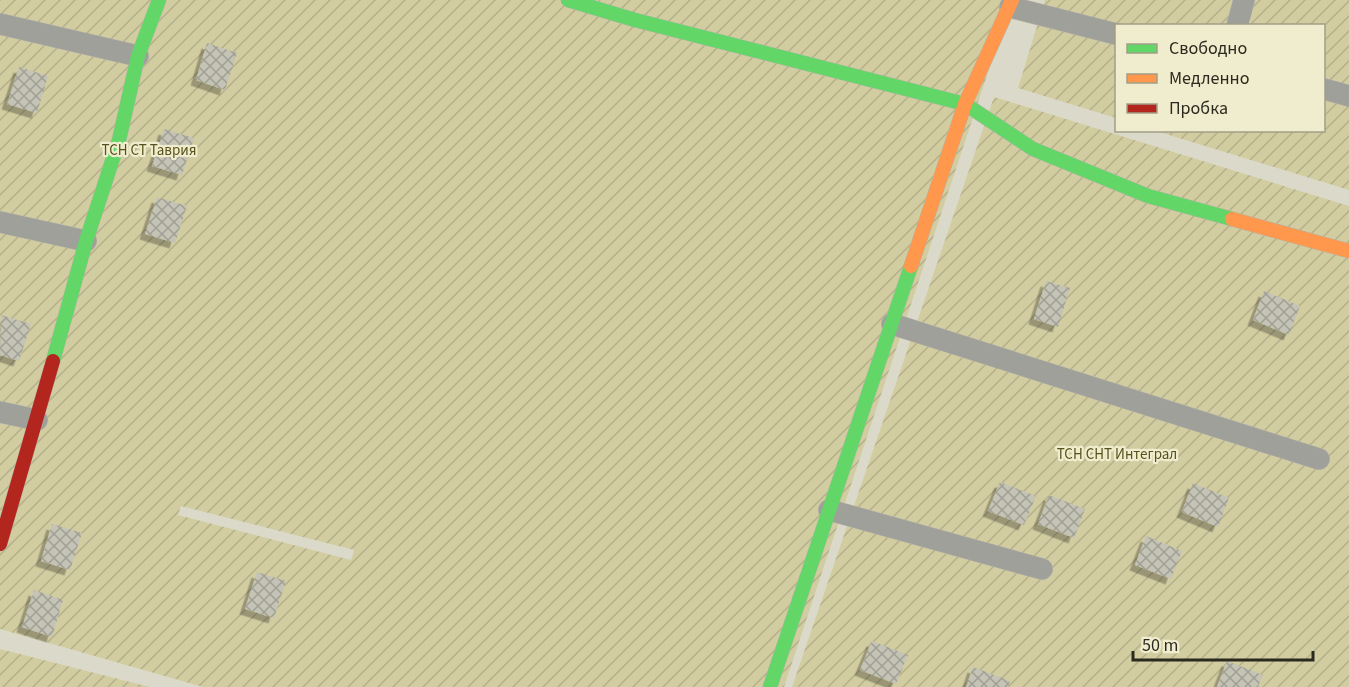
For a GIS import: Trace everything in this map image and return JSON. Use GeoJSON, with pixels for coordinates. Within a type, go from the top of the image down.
{"type":"FeatureCollection","features":[{"type":"Feature","properties":{"kind":"street"},"geometry":{"type":"LineString","coordinates":[[0,544],[86,241],[119,140],[138,56],[159,0]]}},
{"type":"Feature","properties":{"kind":"street"},"geometry":{"type":"LineString","coordinates":[[568,0],[635,20],[965,104],[1033,149],[1148,196],[1349,251]]}},
{"type":"Feature","properties":{"kind":"street"},"geometry":{"type":"LineString","coordinates":[[1238,24],[1244,0]]}},
{"type":"Feature","properties":{"kind":"street"},"geometry":{"type":"LineString","coordinates":[[777,685],[829,510],[965,104],[1011,3],[1115,34]]}},
{"type":"Feature","properties":{"kind":"street"},"geometry":{"type":"LineString","coordinates":[[0,24],[138,56]]}},
{"type":"Feature","properties":{"kind":"street"},"geometry":{"type":"LineString","coordinates":[[1325,90],[1349,96]]}},
{"type":"Feature","properties":{"kind":"street"},"geometry":{"type":"LineString","coordinates":[[0,222],[86,241]]}},
{"type":"Feature","properties":{"kind":"street"},"geometry":{"type":"LineString","coordinates":[[892,324],[1319,459]]}},
{"type":"Feature","properties":{"kind":"street"},"geometry":{"type":"LineString","coordinates":[[0,412],[37,420]]}},
{"type":"Feature","properties":{"kind":"street"},"geometry":{"type":"LineString","coordinates":[[829,510],[1042,569]]}},
{"type":"Feature","properties":{"kind":"green space","name":"ТСН СТ Таврия"},"geometry":{"type":"Polygon","coordinates":[[[0,0],[1012,0],[784,687],[203,687],[0,629],[0,0]],[[181,506],[178,515],[351,560],[354,550],[181,506]]]}},
{"type":"Feature","properties":{"kind":"green space"},"geometry":{"type":"Polygon","coordinates":[[[1045,0],[1349,0],[1349,190],[1159,132],[1325,132],[1325,24],[1115,24],[1115,118],[1018,88],[1045,0]]]}},
{"type":"Feature","properties":{"kind":"green space","name":"ТСН СНТ Интеграл"},"geometry":{"type":"Polygon","coordinates":[[[994,97],[1349,206],[1349,687],[792,687],[994,97]]]}},
{"type":"Feature","properties":{"kind":"green space"},"geometry":{"type":"Polygon","coordinates":[[[0,649],[150,687],[0,687],[0,649]]]}},
{"type":"Feature","properties":{"kind":"building"},"geometry":{"type":"Polygon","coordinates":[[[207,43],[237,53],[225,90],[196,80],[207,43]]]}},
{"type":"Feature","properties":{"kind":"building"},"geometry":{"type":"Polygon","coordinates":[[[19,67],[48,76],[37,113],[7,104],[19,67]]]}},
{"type":"Feature","properties":{"kind":"building"},"geometry":{"type":"Polygon","coordinates":[[[164,129],[194,138],[182,175],[152,166],[164,129]]]}},
{"type":"Feature","properties":{"kind":"building"},"geometry":{"type":"Polygon","coordinates":[[[157,197],[187,206],[175,243],[145,234],[157,197]]]}},
{"type":"Feature","properties":{"kind":"building"},"geometry":{"type":"Polygon","coordinates":[[[1046,281],[1070,288],[1058,327],[1034,319],[1046,281]]]}},
{"type":"Feature","properties":{"kind":"building"},"geometry":{"type":"Polygon","coordinates":[[[1264,291],[1300,306],[1289,335],[1253,320],[1264,291]]]}},
{"type":"Feature","properties":{"kind":"building"},"geometry":{"type":"Polygon","coordinates":[[[1,315],[31,324],[19,361],[0,355],[1,315]]]}},
{"type":"Feature","properties":{"kind":"building"},"geometry":{"type":"Polygon","coordinates":[[[1000,482],[1036,496],[1024,525],[988,511],[1000,482]]]}},
{"type":"Feature","properties":{"kind":"building"},"geometry":{"type":"Polygon","coordinates":[[[1193,483],[1229,498],[1218,527],[1182,512],[1193,483]]]}},
{"type":"Feature","properties":{"kind":"building"},"geometry":{"type":"Polygon","coordinates":[[[1049,495],[1085,509],[1074,538],[1038,524],[1049,495]]]}},
{"type":"Feature","properties":{"kind":"building"},"geometry":{"type":"Polygon","coordinates":[[[52,524],[82,533],[70,570],[41,561],[52,524]]]}},
{"type":"Feature","properties":{"kind":"building"},"geometry":{"type":"Polygon","coordinates":[[[1146,536],[1182,551],[1171,579],[1135,565],[1146,536]]]}},
{"type":"Feature","properties":{"kind":"building"},"geometry":{"type":"Polygon","coordinates":[[[257,572],[286,581],[274,618],[245,609],[257,572]]]}},
{"type":"Feature","properties":{"kind":"building"},"geometry":{"type":"Polygon","coordinates":[[[34,590],[63,600],[52,637],[22,627],[34,590]]]}},
{"type":"Feature","properties":{"kind":"building"},"geometry":{"type":"Polygon","coordinates":[[[872,641],[908,655],[896,684],[860,670],[872,641]]]}},
{"type":"Feature","properties":{"kind":"building"},"geometry":{"type":"Polygon","coordinates":[[[1227,661],[1263,675],[1258,687],[1217,687],[1227,661]]]}},
{"type":"Feature","properties":{"kind":"building"},"geometry":{"type":"Polygon","coordinates":[[[973,667],[1010,681],[1008,687],[966,687],[973,667]]]}},
{"type":"Feature","properties":{"kind":"traffic: fast"},"geometry":{"type":"LineString","coordinates":[[53,361],[86,241],[119,140],[138,56],[159,0]]}},
{"type":"Feature","properties":{"kind":"traffic: fast"},"geometry":{"type":"LineString","coordinates":[[568,0],[635,20],[965,104],[1033,149],[1148,196],[1232,219]]}},
{"type":"Feature","properties":{"kind":"traffic: fast"},"geometry":{"type":"LineString","coordinates":[[770,687],[911,266]]}},
{"type":"Feature","properties":{"kind":"traffic: slow"},"geometry":{"type":"LineString","coordinates":[[911,266],[965,104],[1012,0]]}},
{"type":"Feature","properties":{"kind":"traffic: slow"},"geometry":{"type":"LineString","coordinates":[[1232,219],[1349,251]]}},
{"type":"Feature","properties":{"kind":"traffic: jam"},"geometry":{"type":"LineString","coordinates":[[0,544],[53,361]]}}]}
